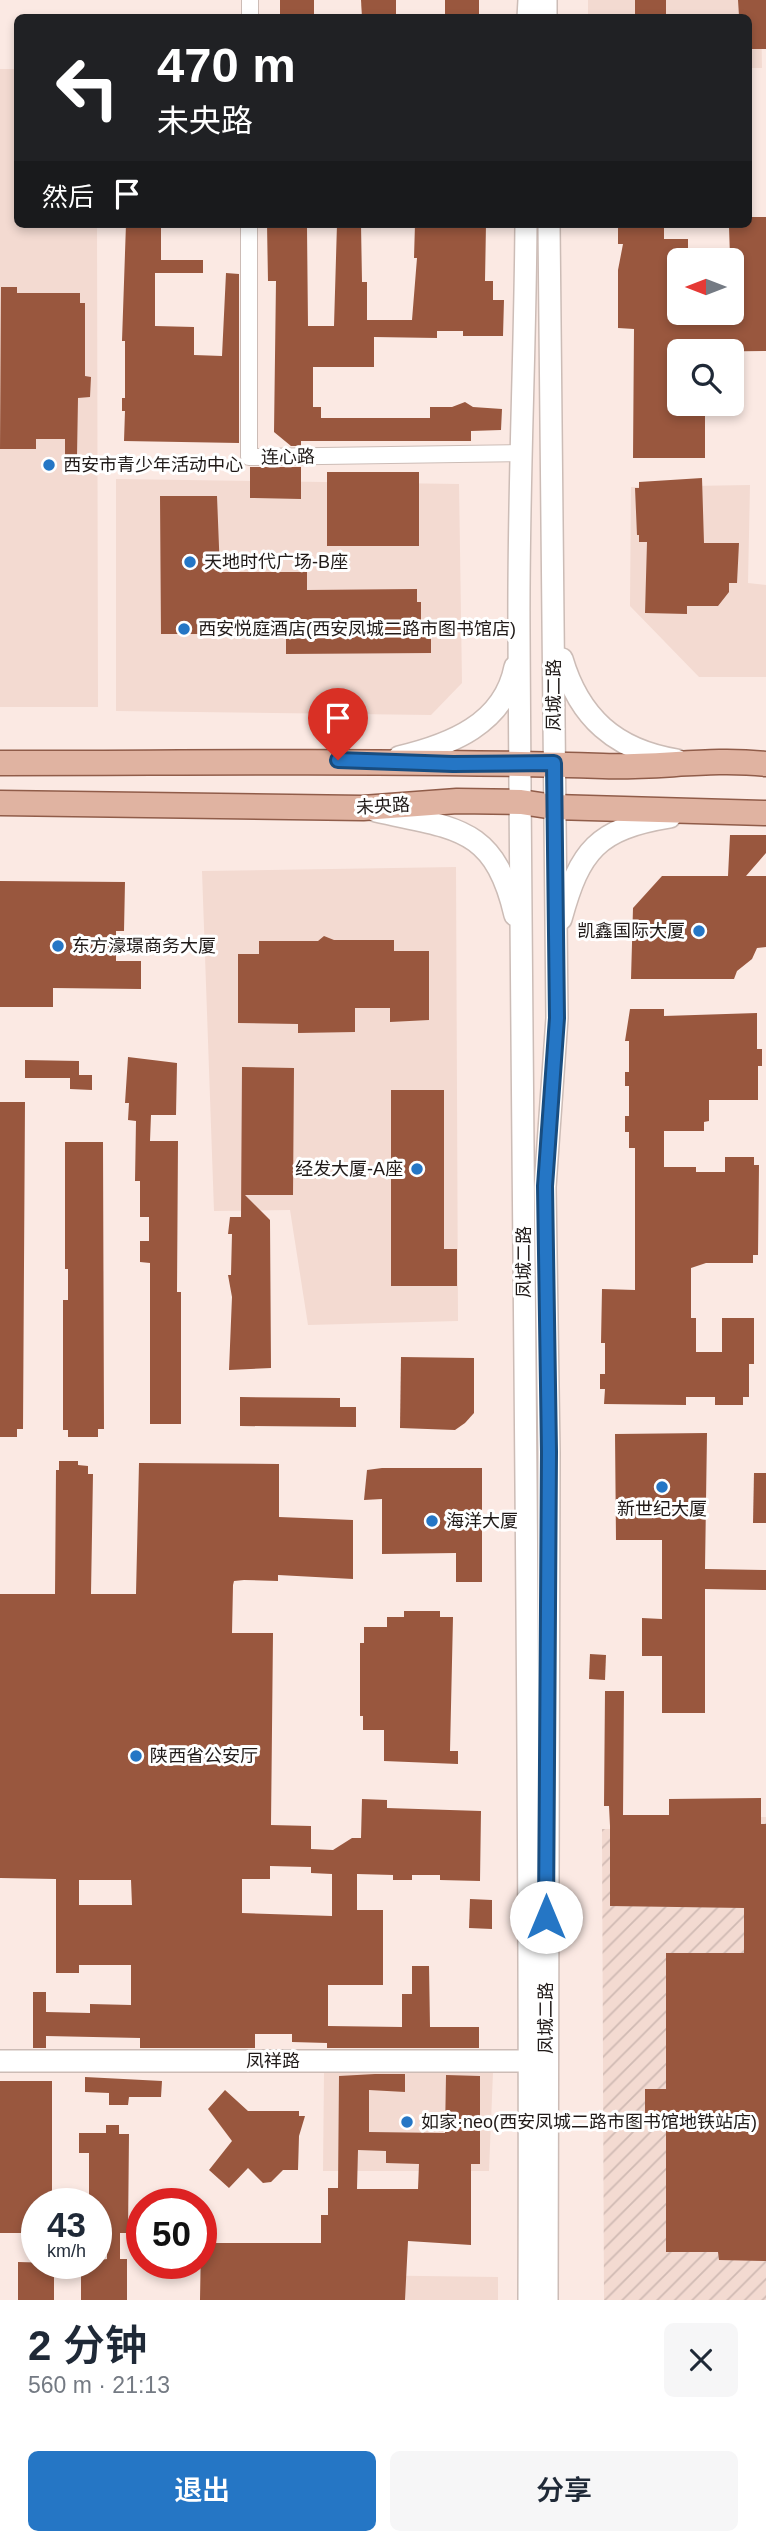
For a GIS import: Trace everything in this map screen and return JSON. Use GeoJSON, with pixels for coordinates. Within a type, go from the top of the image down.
{"type":"FeatureCollection","features":[{"type":"Feature","properties":{"kind":"main road","name":"凤城二路"},"geometry":{"type":"LineString","coordinates":[[526,228],[525,383],[519,453],[519,637],[538,2061],[547,2300]]}},
{"type":"Feature","properties":{"kind":"main road","name":"凤城二路"},"geometry":{"type":"LineString","coordinates":[[529,2300],[538,2061],[549,1452],[545,1186],[553,1108],[557,963],[549,228]]}},
{"type":"Feature","properties":{"kind":"main road"},"geometry":{"type":"LineString","coordinates":[[552,601],[561,657],[570,685],[588,714],[629,745],[650,754],[685,761],[766,764]]}},
{"type":"Feature","properties":{"kind":"main road"},"geometry":{"type":"LineString","coordinates":[[382,760],[444,745],[473,730],[508,691],[515,669],[519,637]]}},
{"type":"Feature","properties":{"kind":"main road"},"geometry":{"type":"LineString","coordinates":[[0,763],[382,760],[659,766],[685,761]]}},
{"type":"Feature","properties":{"kind":"main road","name":"未央路"},"geometry":{"type":"LineString","coordinates":[[0,803],[363,808],[457,801],[521,802],[554,807],[629,807],[712,813],[766,813]]}},
{"type":"Feature","properties":{"kind":"main road"},"geometry":{"type":"LineString","coordinates":[[363,808],[439,825],[476,839],[494,859],[508,887],[523,969]]}},
{"type":"Feature","properties":{"kind":"main road"},"geometry":{"type":"LineString","coordinates":[[557,963],[561,920],[569,890],[576,872],[594,847],[608,836],[636,823],[712,813]]}},
{"type":"Feature","properties":{"kind":"main road","name":"凤祥路"},"geometry":{"type":"LineString","coordinates":[[0,2061],[538,2061]]}},
{"type":"Feature","properties":{"kind":"street","name":"连心路"},"geometry":{"type":"LineString","coordinates":[[249,228],[249,457],[519,453]]}},
{"type":"Feature","properties":{"kind":"shaded area"},"geometry":{"type":"Polygon","coordinates":[[[588,0],[761,0],[762,68],[752,68],[752,14],[588,14],[588,0]]]}},
{"type":"Feature","properties":{"kind":"shaded area","name":"西安市青少年活动中心"},"geometry":{"type":"Polygon","coordinates":[[[0,69],[14,69],[14,228],[97,228],[98,707],[0,707],[0,69]]]}},
{"type":"Feature","properties":{"kind":"shaded area"},"geometry":{"type":"Polygon","coordinates":[[[116,479],[459,484],[462,683],[431,715],[116,711],[116,479]]]}},
{"type":"Feature","properties":{"kind":"shaded area"},"geometry":{"type":"Polygon","coordinates":[[[750,485],[748,583],[766,585],[766,677],[699,677],[630,606],[631,487],[750,485]]]}},
{"type":"Feature","properties":{"kind":"shaded area"},"geometry":{"type":"Polygon","coordinates":[[[456,867],[458,1321],[308,1325],[290,1210],[214,1211],[202,871],[456,867]]]}},
{"type":"Feature","properties":{"kind":"shaded area"},"geometry":{"type":"Polygon","coordinates":[[[758,1817],[766,1817],[766,2300],[604,2300],[602,1829],[754,1828],[758,1817]]]}},
{"type":"Feature","properties":{"kind":"shaded area","name":"如家·neo(西安凤城二路市图书馆地铁站店)"},"geometry":{"type":"Polygon","coordinates":[[[493,2072],[489,2171],[323,2171],[324,2073],[493,2072]]]}},
{"type":"Feature","properties":{"kind":"shaded area"},"geometry":{"type":"Polygon","coordinates":[[[217,2273],[498,2277],[498,2300],[204,2300],[204,2279],[217,2279],[217,2273]]]}},
{"type":"Feature","properties":{"kind":"building"},"geometry":{"type":"Polygon","coordinates":[[[280,0],[314,0],[314,14],[280,14],[280,0]]]}},
{"type":"Feature","properties":{"kind":"building"},"geometry":{"type":"Polygon","coordinates":[[[361,0],[396,0],[396,14],[362,14],[361,0]]]}},
{"type":"Feature","properties":{"kind":"building"},"geometry":{"type":"Polygon","coordinates":[[[445,0],[479,0],[479,14],[445,14],[445,0]]]}},
{"type":"Feature","properties":{"kind":"building"},"geometry":{"type":"Polygon","coordinates":[[[635,0],[666,0],[666,14],[635,14],[635,0]]]}},
{"type":"Feature","properties":{"kind":"building"},"geometry":{"type":"Polygon","coordinates":[[[738,0],[766,0],[766,49],[752,49],[752,14],[739,14],[738,0]]]}},
{"type":"Feature","properties":{"kind":"building"},"geometry":{"type":"Polygon","coordinates":[[[752,217],[766,217],[766,351],[744,351],[744,339],[667,339],[667,416],[705,416],[705,458],[633,458],[634,329],[618,328],[618,270],[623,244],[618,244],[618,228],[664,228],[664,239],[688,239],[688,248],[667,248],[667,326],[744,326],[744,248],[730,248],[729,228],[752,228],[752,217]]]}},
{"type":"Feature","properties":{"kind":"building"},"geometry":{"type":"Polygon","coordinates":[[[126,228],[161,228],[161,260],[203,260],[203,273],[155,273],[155,326],[194,327],[194,355],[222,356],[226,273],[239,274],[239,443],[124,441],[125,411],[122,411],[122,398],[125,398],[125,341],[122,341],[126,228]]]}},
{"type":"Feature","properties":{"kind":"building"},"geometry":{"type":"Polygon","coordinates":[[[267,228],[307,228],[308,326],[334,326],[337,228],[361,228],[362,282],[367,282],[367,320],[412,320],[417,258],[414,258],[415,228],[486,228],[485,281],[493,281],[493,300],[504,300],[503,336],[463,336],[463,331],[437,331],[437,338],[374,337],[374,367],[313,367],[313,407],[321,407],[321,418],[430,418],[430,407],[452,407],[465,402],[473,407],[502,409],[501,430],[471,431],[471,441],[301,441],[301,446],[291,446],[274,432],[276,281],[268,281],[267,228]]]}},
{"type":"Feature","properties":{"kind":"building"},"geometry":{"type":"Polygon","coordinates":[[[1,287],[17,287],[17,293],[80,293],[80,303],[85,303],[85,376],[91,377],[90,397],[78,398],[77,456],[65,456],[65,439],[36,439],[36,449],[0,449],[1,287]]]}},
{"type":"Feature","properties":{"kind":"building"},"geometry":{"type":"Polygon","coordinates":[[[250,467],[301,467],[301,499],[250,498],[250,467]]]}},
{"type":"Feature","properties":{"kind":"building"},"geometry":{"type":"Polygon","coordinates":[[[327,472],[419,472],[419,546],[327,546],[327,472]]]}},
{"type":"Feature","properties":{"kind":"building"},"geometry":{"type":"Polygon","coordinates":[[[702,478],[704,543],[739,543],[737,583],[729,583],[729,592],[718,606],[687,606],[687,614],[645,613],[647,542],[639,542],[637,535],[635,488],[639,488],[639,482],[702,478]]]}},
{"type":"Feature","properties":{"kind":"building"},"geometry":{"type":"Polygon","coordinates":[[[160,496],[217,496],[220,572],[307,572],[307,590],[417,589],[417,602],[421,602],[421,637],[431,637],[431,653],[286,654],[286,629],[221,629],[211,631],[211,634],[161,634],[160,496]]]}},
{"type":"Feature","properties":{"kind":"building","name":"凯鑫国际大厦"},"geometry":{"type":"Polygon","coordinates":[[[730,835],[766,835],[766,853],[746,876],[766,876],[766,947],[757,948],[752,959],[737,971],[734,979],[631,979],[633,908],[662,876],[728,876],[730,835]]]}},
{"type":"Feature","properties":{"kind":"building","name":"东方濠璟商务大厦"},"geometry":{"type":"Polygon","coordinates":[[[0,881],[125,882],[124,931],[116,931],[116,961],[141,961],[141,989],[53,988],[53,1007],[0,1007],[0,881]]]}},
{"type":"Feature","properties":{"kind":"building"},"geometry":{"type":"Polygon","coordinates":[[[324,936],[334,940],[394,940],[394,951],[429,951],[429,1020],[390,1022],[390,1008],[355,1008],[355,1032],[298,1033],[298,1024],[238,1023],[238,954],[259,954],[259,941],[318,941],[324,936]]]}},
{"type":"Feature","properties":{"kind":"building"},"geometry":{"type":"Polygon","coordinates":[[[630,1009],[664,1009],[664,1016],[757,1013],[757,1049],[762,1049],[762,1066],[758,1066],[758,1100],[709,1100],[709,1121],[704,1122],[704,1131],[664,1131],[664,1167],[696,1167],[696,1172],[725,1172],[725,1157],[754,1157],[754,1165],[759,1165],[758,1255],[753,1255],[753,1263],[706,1263],[691,1268],[691,1318],[696,1318],[696,1352],[722,1352],[722,1318],[754,1318],[754,1364],[749,1364],[749,1397],[743,1397],[743,1405],[715,1405],[715,1397],[686,1397],[686,1405],[604,1404],[605,1389],[600,1389],[600,1374],[605,1374],[605,1343],[601,1343],[602,1289],[635,1290],[635,1148],[629,1148],[629,1132],[625,1132],[625,1116],[629,1116],[629,1086],[625,1086],[625,1072],[629,1072],[629,1041],[625,1041],[630,1009]]]}},
{"type":"Feature","properties":{"kind":"building"},"geometry":{"type":"Polygon","coordinates":[[[128,1057],[177,1063],[176,1115],[151,1115],[150,1141],[178,1141],[177,1292],[181,1292],[181,1424],[150,1424],[150,1263],[140,1262],[140,1241],[149,1241],[149,1217],[140,1217],[140,1181],[135,1181],[136,1121],[128,1120],[129,1103],[125,1103],[128,1057]]]}},
{"type":"Feature","properties":{"kind":"building"},"geometry":{"type":"Polygon","coordinates":[[[25,1060],[79,1061],[79,1075],[92,1075],[92,1090],[70,1089],[70,1078],[25,1078],[25,1060]]]}},
{"type":"Feature","properties":{"kind":"building"},"geometry":{"type":"Polygon","coordinates":[[[242,1067],[294,1068],[293,1195],[245,1195],[270,1220],[271,1368],[229,1370],[232,1297],[228,1275],[231,1275],[232,1234],[228,1234],[230,1217],[241,1217],[242,1067]]]}},
{"type":"Feature","properties":{"kind":"building","name":"经发大厦-A座"},"geometry":{"type":"Polygon","coordinates":[[[391,1090],[444,1090],[444,1249],[457,1249],[457,1286],[391,1286],[391,1090]]]}},
{"type":"Feature","properties":{"kind":"building"},"geometry":{"type":"Polygon","coordinates":[[[0,1102],[25,1102],[23,1429],[17,1429],[17,1437],[0,1437],[0,1102]]]}},
{"type":"Feature","properties":{"kind":"building"},"geometry":{"type":"Polygon","coordinates":[[[65,1142],[103,1142],[104,1429],[98,1429],[98,1437],[68,1437],[68,1430],[63,1430],[63,1300],[68,1300],[68,1269],[65,1269],[65,1142]]]}},
{"type":"Feature","properties":{"kind":"building"},"geometry":{"type":"Polygon","coordinates":[[[401,1357],[474,1358],[474,1413],[455,1430],[400,1428],[401,1357]]]}},
{"type":"Feature","properties":{"kind":"building"},"geometry":{"type":"Polygon","coordinates":[[[240,1397],[340,1398],[340,1407],[356,1407],[356,1427],[240,1426],[240,1397]]]}},
{"type":"Feature","properties":{"kind":"building"},"geometry":{"type":"Polygon","coordinates":[[[707,1433],[705,1569],[766,1570],[766,1590],[705,1589],[705,1713],[662,1713],[662,1656],[642,1656],[642,1618],[662,1619],[662,1540],[616,1540],[615,1434],[707,1433]]]}},
{"type":"Feature","properties":{"kind":"building"},"geometry":{"type":"Polygon","coordinates":[[[59,1461],[78,1461],[78,1465],[88,1466],[88,1474],[93,1474],[91,1594],[136,1594],[139,1463],[279,1464],[279,1517],[353,1520],[353,1579],[278,1575],[278,1581],[234,1581],[232,1633],[273,1633],[271,1825],[311,1826],[311,1849],[333,1850],[352,1838],[361,1838],[362,1799],[387,1800],[387,1808],[481,1811],[480,1881],[440,1880],[440,1875],[412,1875],[412,1880],[393,1880],[393,1875],[357,1874],[357,1910],[383,1910],[383,1985],[328,1985],[328,2026],[402,2027],[402,1994],[412,1994],[412,1966],[429,1966],[430,2027],[479,2027],[479,2048],[327,2048],[327,2043],[292,2042],[292,2034],[255,2034],[255,2048],[140,2048],[140,2038],[46,2036],[46,2048],[33,2048],[33,1992],[46,1992],[46,2012],[90,2013],[90,2004],[131,2005],[131,1965],[79,1965],[79,1973],[56,1973],[56,1879],[0,1878],[0,1594],[55,1594],[56,1470],[59,1470],[59,1461]],[[270,1866],[270,1879],[242,1879],[242,1913],[332,1916],[332,1874],[311,1873],[311,1867],[270,1866]],[[79,1880],[79,1905],[132,1905],[131,1880],[79,1880]]]}},
{"type":"Feature","properties":{"kind":"building","name":"海洋大厦"},"geometry":{"type":"Polygon","coordinates":[[[482,1468],[482,1582],[456,1582],[456,1553],[382,1554],[382,1499],[364,1500],[367,1470],[482,1468]]]}},
{"type":"Feature","properties":{"kind":"building"},"geometry":{"type":"Polygon","coordinates":[[[754,1473],[766,1473],[766,1523],[753,1523],[754,1473]]]}},
{"type":"Feature","properties":{"kind":"building"},"geometry":{"type":"Polygon","coordinates":[[[404,1611],[440,1611],[440,1617],[453,1617],[450,1751],[458,1751],[458,1764],[384,1761],[384,1730],[363,1730],[363,1716],[360,1716],[360,1643],[364,1643],[364,1627],[387,1627],[387,1617],[404,1617],[404,1611]]]}},
{"type":"Feature","properties":{"kind":"building"},"geometry":{"type":"Polygon","coordinates":[[[590,1654],[606,1655],[605,1680],[589,1679],[590,1654]]]}},
{"type":"Feature","properties":{"kind":"building"},"geometry":{"type":"Polygon","coordinates":[[[605,1691],[624,1691],[623,1815],[669,1815],[669,1799],[761,1798],[761,1824],[766,1824],[766,2261],[719,2260],[718,2252],[666,2252],[666,2116],[645,2116],[645,2089],[666,2089],[666,1953],[744,1953],[744,1908],[610,1906],[609,1806],[604,1806],[605,1691]]]}},
{"type":"Feature","properties":{"kind":"building"},"geometry":{"type":"Polygon","coordinates":[[[470,1899],[492,1900],[492,1929],[469,1928],[470,1899]]]}},
{"type":"Feature","properties":{"kind":"building"},"geometry":{"type":"Polygon","coordinates":[[[405,2074],[405,2092],[369,2090],[369,2132],[445,2133],[446,2075],[480,2076],[480,2164],[471,2164],[471,2245],[408,2241],[405,2300],[200,2300],[200,2279],[217,2279],[217,2243],[321,2243],[321,2215],[328,2215],[328,2188],[338,2188],[339,2076],[405,2074]],[[358,2150],[357,2189],[418,2189],[419,2164],[386,2163],[386,2151],[358,2150]]]}},
{"type":"Feature","properties":{"kind":"building"},"geometry":{"type":"Polygon","coordinates":[[[85,2077],[162,2081],[161,2097],[129,2097],[128,2105],[109,2105],[109,2093],[85,2092],[85,2077]]]}},
{"type":"Feature","properties":{"kind":"building"},"geometry":{"type":"Polygon","coordinates":[[[0,2081],[52,2081],[52,2188],[21,2188],[21,2233],[0,2233],[0,2081]]]}},
{"type":"Feature","properties":{"kind":"building"},"geometry":{"type":"Polygon","coordinates":[[[225,2090],[248,2111],[299,2111],[299,2116],[305,2116],[299,2136],[298,2170],[283,2170],[271,2182],[263,2183],[248,2168],[229,2188],[209,2170],[232,2141],[208,2109],[225,2090]]]}},
{"type":"Feature","properties":{"kind":"building"},"geometry":{"type":"Polygon","coordinates":[[[106,2125],[119,2125],[119,2134],[129,2134],[126,2233],[120,2233],[120,2259],[126,2259],[127,2300],[81,2300],[81,2279],[112,2279],[112,2188],[89,2188],[89,2153],[79,2153],[79,2133],[106,2133],[106,2125]]]}},
{"type":"Feature","properties":{"kind":"building"},"geometry":{"type":"Polygon","coordinates":[[[18,2262],[21,2262],[21,2279],[54,2279],[54,2300],[18,2300],[18,2262]]]}},
{"type":"Feature","properties":{"kind":"place","name":"西安市青少年活动中心"},"geometry":{"type":"Point","coordinates":[49,465]}},
{"type":"Feature","properties":{"kind":"place","name":"天地时代广场-B座"},"geometry":{"type":"Point","coordinates":[190,562]}},
{"type":"Feature","properties":{"kind":"place","name":"西安悦庭酒店(西安凤城二路市图书馆店)"},"geometry":{"type":"Point","coordinates":[184,629]}},
{"type":"Feature","properties":{"kind":"place","name":"凯鑫国际大厦"},"geometry":{"type":"Point","coordinates":[699,931]}},
{"type":"Feature","properties":{"kind":"place","name":"东方濠璟商务大厦"},"geometry":{"type":"Point","coordinates":[58,946]}},
{"type":"Feature","properties":{"kind":"place","name":"经发大厦-A座"},"geometry":{"type":"Point","coordinates":[417,1169]}},
{"type":"Feature","properties":{"kind":"place","name":"新世纪大厦"},"geometry":{"type":"Point","coordinates":[662,1487]}},
{"type":"Feature","properties":{"kind":"place","name":"海洋大厦"},"geometry":{"type":"Point","coordinates":[432,1521]}},
{"type":"Feature","properties":{"kind":"place","name":"陕西省公安厅"},"geometry":{"type":"Point","coordinates":[136,1756]}},
{"type":"Feature","properties":{"kind":"place","name":"如家·neo(西安凤城二路市图书馆地铁站店)"},"geometry":{"type":"Point","coordinates":[407,2122]}},
{"type":"Feature","properties":{"kind":"route"},"geometry":{"type":"LineString","coordinates":[[338,760],[453,764],[554,763],[557,1018],[553,1056],[553,1108],[545,1186],[549,1452],[546,1917]]}}]}
